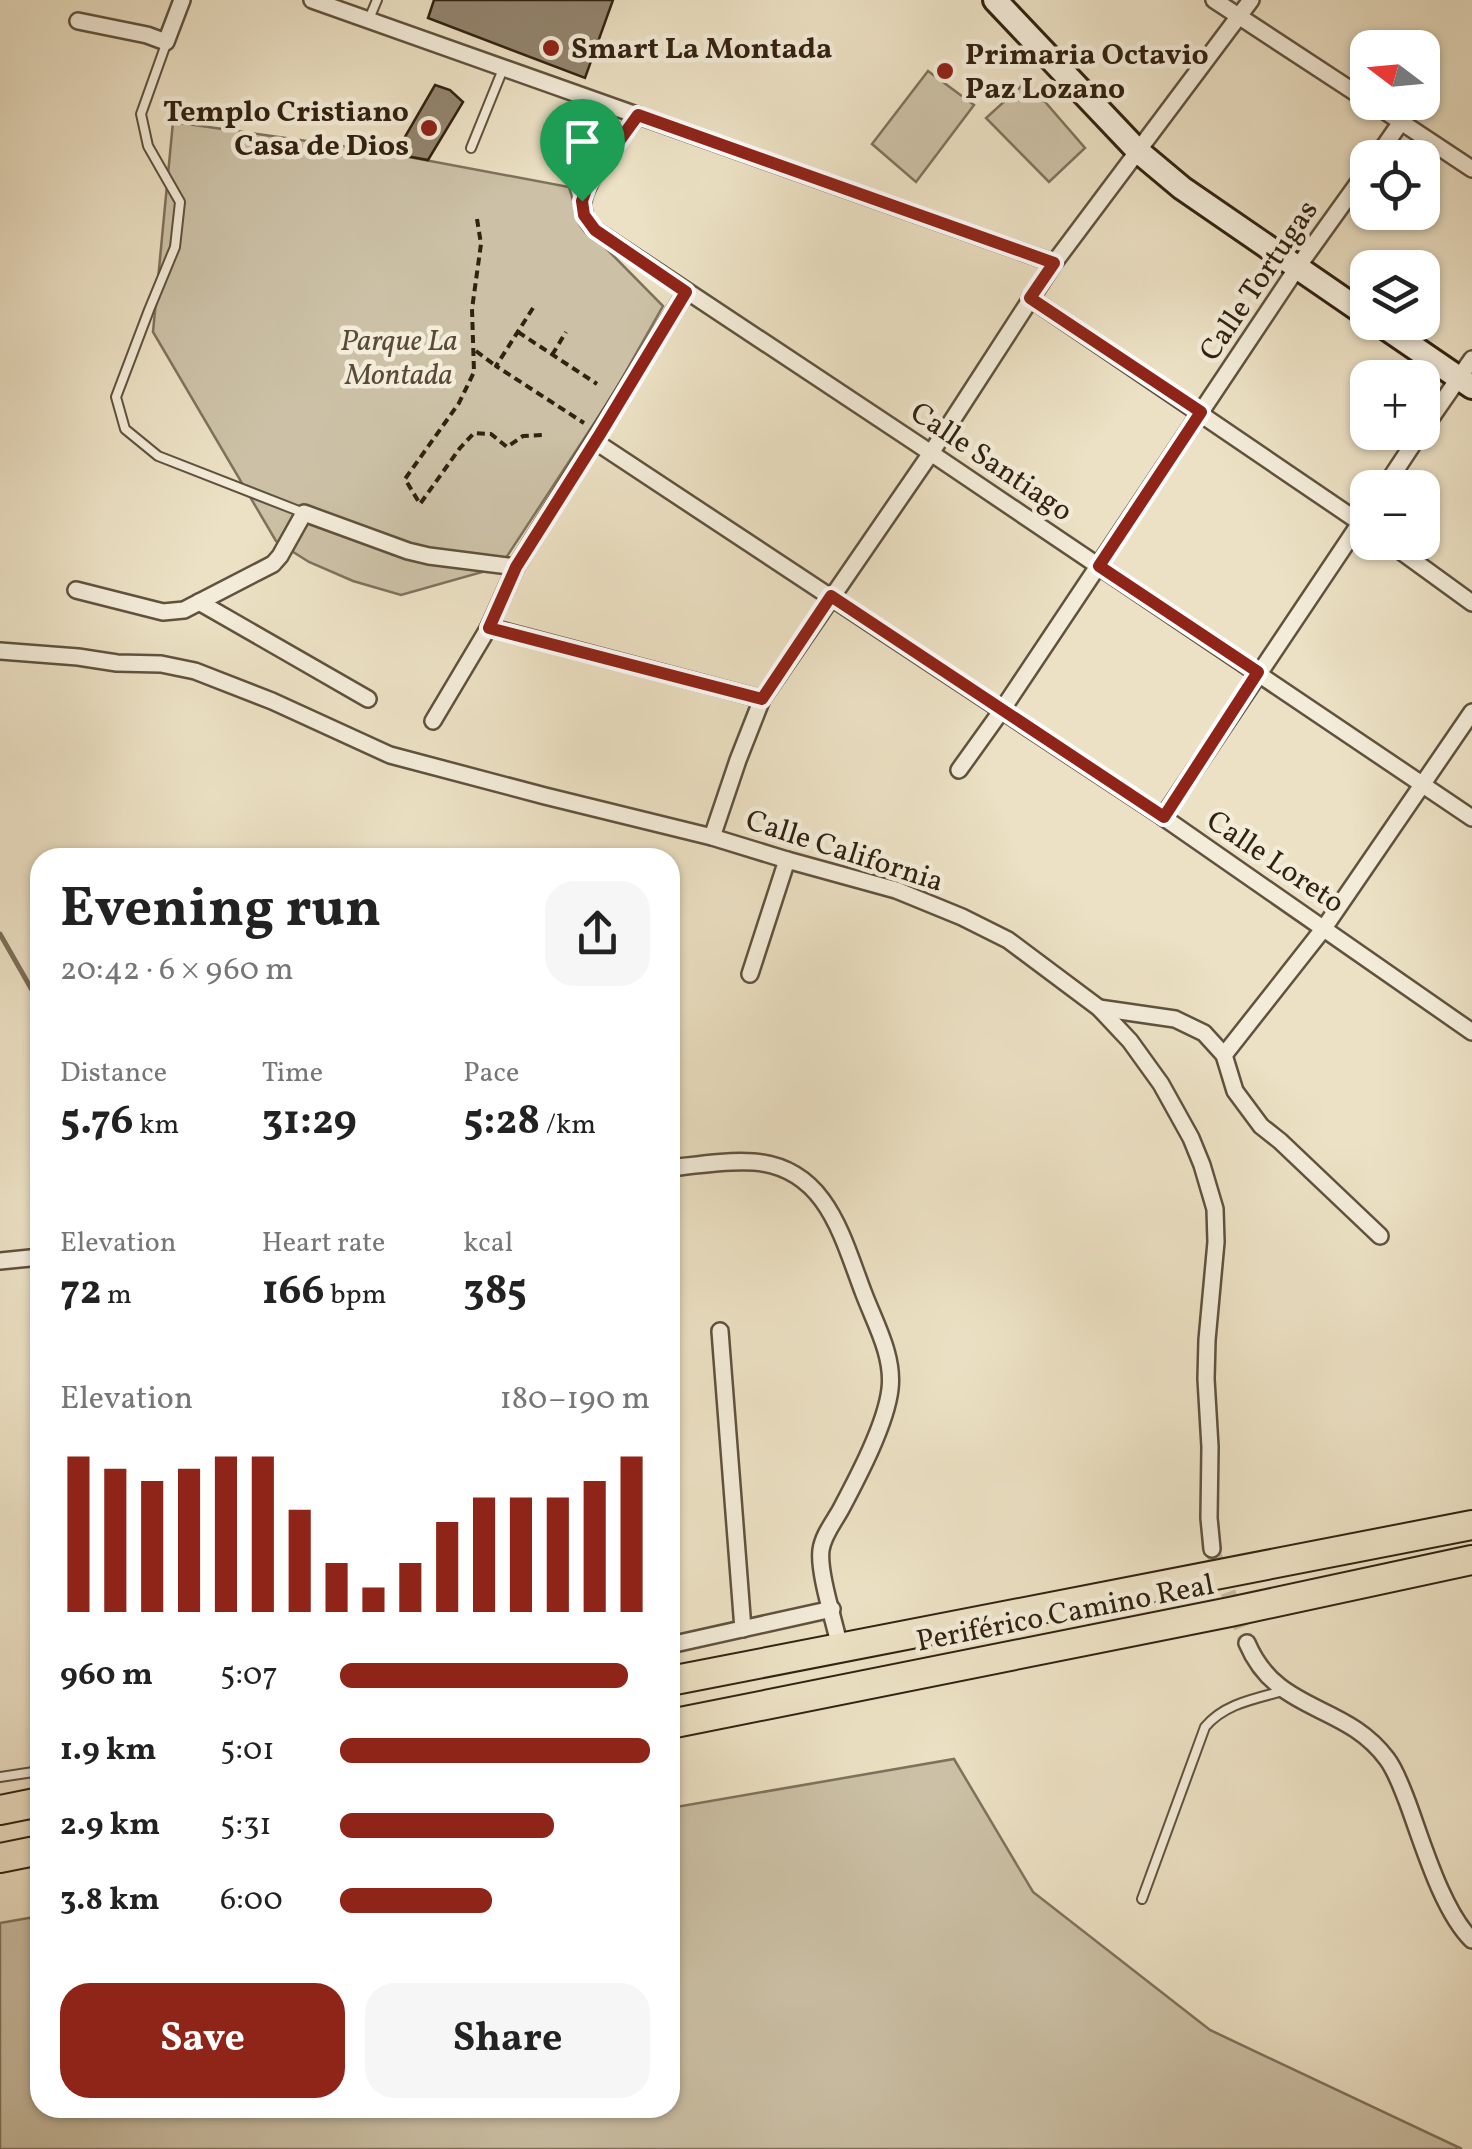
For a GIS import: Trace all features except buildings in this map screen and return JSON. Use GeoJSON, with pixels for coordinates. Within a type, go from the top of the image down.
{"type":"FeatureCollection","features":[{"type":"Feature","properties":{"kind":"highway","name":"Periférico Camino Real"},"geometry":{"type":"LineString","coordinates":[[680,1679],[1472,1525]]}},
{"type":"Feature","properties":{"kind":"highway","name":"Periférico Camino Real"},"geometry":{"type":"LineString","coordinates":[[680,1722],[1472,1560]]}},
{"type":"Feature","properties":{"kind":"highway"},"geometry":{"type":"LineString","coordinates":[[0,1810],[30,1804]]}},
{"type":"Feature","properties":{"kind":"highway"},"geometry":{"type":"LineString","coordinates":[[0,1858],[30,1852]]}},
{"type":"Feature","properties":{"kind":"main road"},"geometry":{"type":"LineString","coordinates":[[996,0],[1139,152],[1182,188],[1350,304]]}},
{"type":"Feature","properties":{"kind":"main road"},"geometry":{"type":"LineString","coordinates":[[1408,340],[1468,375]]}},
{"type":"Feature","properties":{"kind":"street"},"geometry":{"type":"LineString","coordinates":[[78,21],[147,34],[166,42],[182,0]]}},
{"type":"Feature","properties":{"kind":"street"},"geometry":{"type":"LineString","coordinates":[[312,0],[1054,263]]}},
{"type":"Feature","properties":{"kind":"street"},"geometry":{"type":"LineString","coordinates":[[1214,0],[1350,90]]}},
{"type":"Feature","properties":{"kind":"street"},"geometry":{"type":"LineString","coordinates":[[712,836],[762,699],[931,453],[1054,263],[1251,0]]}},
{"type":"Feature","properties":{"kind":"street","name":"Calle Santiago"},"geometry":{"type":"LineString","coordinates":[[638,115],[588,184],[582,201],[584,215],[595,230],[1472,818]]}},
{"type":"Feature","properties":{"kind":"street"},"geometry":{"type":"LineString","coordinates":[[1398,120],[1472,169]]}},
{"type":"Feature","properties":{"kind":"street"},"geometry":{"type":"LineString","coordinates":[[1388,140],[1401,122]]}},
{"type":"Feature","properties":{"kind":"street","name":"Calle Tortugas"},"geometry":{"type":"LineString","coordinates":[[958,770],[1350,194]]}},
{"type":"Feature","properties":{"kind":"street"},"geometry":{"type":"LineString","coordinates":[[433,721],[489,628],[516,567],[686,292]]}},
{"type":"Feature","properties":{"kind":"street"},"geometry":{"type":"LineString","coordinates":[[1030,298],[1350,510]]}},
{"type":"Feature","properties":{"kind":"street"},"geometry":{"type":"LineString","coordinates":[[1440,410],[1468,375]]}},
{"type":"Feature","properties":{"kind":"street","name":"Calle Loreto"},"geometry":{"type":"LineString","coordinates":[[598,438],[1164,817],[1472,1032]]}},
{"type":"Feature","properties":{"kind":"street"},"geometry":{"type":"LineString","coordinates":[[76,590],[163,612],[184,610],[272,564],[304,512],[408,551],[516,567]]}},
{"type":"Feature","properties":{"kind":"street"},"geometry":{"type":"LineString","coordinates":[[1164,817],[1258,672],[1350,541]]}},
{"type":"Feature","properties":{"kind":"street"},"geometry":{"type":"LineString","coordinates":[[1413,560],[1472,603]]}},
{"type":"Feature","properties":{"kind":"street"},"geometry":{"type":"LineString","coordinates":[[199,602],[368,699]]}},
{"type":"Feature","properties":{"kind":"street"},"geometry":{"type":"LineString","coordinates":[[489,628],[762,699]]}},
{"type":"Feature","properties":{"kind":"street","name":"Calle California"},"geometry":{"type":"LineString","coordinates":[[0,651],[174,666],[272,701],[390,754],[712,836],[896,890],[1008,940],[1098,1008],[1130,1041],[1161,1084],[1202,1164],[1215,1209],[1216,1242],[1206,1340],[1212,1548]]}},
{"type":"Feature","properties":{"kind":"street"},"geometry":{"type":"LineString","coordinates":[[1224,1055],[1324,928],[1472,712]]}},
{"type":"Feature","properties":{"kind":"street"},"geometry":{"type":"LineString","coordinates":[[750,974],[787,860]]}},
{"type":"Feature","properties":{"kind":"street"},"geometry":{"type":"LineString","coordinates":[[1098,1008],[1175,1019],[1204,1033],[1224,1055],[1235,1091],[1261,1126],[1380,1236]]}},
{"type":"Feature","properties":{"kind":"street"},"geometry":{"type":"LineString","coordinates":[[680,1167],[756,1162],[800,1177],[819,1192],[836,1223],[885,1348],[892,1370],[884,1413],[821,1548],[840,1648]]}},
{"type":"Feature","properties":{"kind":"street"},"geometry":{"type":"LineString","coordinates":[[0,1262],[30,1258]]}},
{"type":"Feature","properties":{"kind":"street"},"geometry":{"type":"LineString","coordinates":[[720,1331],[744,1629]]}},
{"type":"Feature","properties":{"kind":"street"},"geometry":{"type":"LineString","coordinates":[[680,1643],[832,1610]]}},
{"type":"Feature","properties":{"kind":"street"},"geometry":{"type":"LineString","coordinates":[[1247,1643],[1255,1662],[1283,1691],[1363,1734],[1389,1761],[1453,1918],[1472,1940]]}},
{"type":"Feature","properties":{"kind":"lane"},"geometry":{"type":"LineString","coordinates":[[369,19],[376,0]]}},
{"type":"Feature","properties":{"kind":"lane"},"geometry":{"type":"LineString","coordinates":[[166,42],[141,114],[148,146],[180,202],[176,248],[116,397],[125,429],[158,456],[304,512]]}},
{"type":"Feature","properties":{"kind":"lane"},"geometry":{"type":"LineString","coordinates":[[471,148],[504,68]]}},
{"type":"Feature","properties":{"kind":"lane"},"geometry":{"type":"LineString","coordinates":[[1142,1898],[1204,1728],[1230,1706],[1283,1691]]}},
{"type":"Feature","properties":{"kind":"lane"},"geometry":{"type":"LineString","coordinates":[[0,1777],[30,1772]]}},
{"type":"Feature","properties":{"kind":"path"},"geometry":{"type":"LineString","coordinates":[[477,219],[481,244],[472,309],[474,372],[459,403],[405,478],[420,504],[474,432],[491,434],[507,447],[523,436],[542,435]]}},
{"type":"Feature","properties":{"kind":"path"},"geometry":{"type":"LineString","coordinates":[[496,366],[533,308]]}},
{"type":"Feature","properties":{"kind":"path"},"geometry":{"type":"LineString","coordinates":[[518,332],[597,384]]}},
{"type":"Feature","properties":{"kind":"path"},"geometry":{"type":"LineString","coordinates":[[552,355],[566,332]]}},
{"type":"Feature","properties":{"kind":"path"},"geometry":{"type":"LineString","coordinates":[[474,350],[598,438]]}},
{"type":"Feature","properties":{"kind":"green space"},"geometry":{"type":"Polygon","coordinates":[[[928,71],[974,105],[916,182],[872,144],[928,71]]]}},
{"type":"Feature","properties":{"kind":"green space"},"geometry":{"type":"Polygon","coordinates":[[[1027,81],[1085,148],[1049,182],[986,118],[1027,81]]]}},
{"type":"Feature","properties":{"kind":"green space","name":"Parque La Montada"},"geometry":{"type":"Polygon","coordinates":[[[173,122],[377,151],[569,187],[579,221],[663,306],[612,396],[500,567],[401,595],[353,581],[309,562],[276,541],[153,332],[173,122]]]}},
{"type":"Feature","properties":{"kind":"green space"},"geometry":{"type":"Polygon","coordinates":[[[954,1759],[1033,1892],[1210,2030],[1462,2149],[0,2149],[0,1923],[30,1918],[30,2118],[680,2118],[680,1806],[954,1759]]]}},
{"type":"Feature","properties":{"kind":"waterway"},"geometry":{"type":"LineString","coordinates":[[0,934],[30,986]]}},
{"type":"Feature","properties":{"kind":"tunnel"},"geometry":{"type":"LineString","coordinates":[[1212,1549],[1247,1643]]}},
{"type":"Feature","properties":{"kind":"place","name":"Smart La Montada"},"geometry":{"type":"Point","coordinates":[551,48]}},
{"type":"Feature","properties":{"kind":"place","name":"Primaria Octavio Paz Lozano"},"geometry":{"type":"Point","coordinates":[945,71]}},
{"type":"Feature","properties":{"kind":"place","name":"Templo Cristiano Casa de Dios"},"geometry":{"type":"Point","coordinates":[429,128]}},
{"type":"Feature","properties":{"kind":"route"},"geometry":{"type":"LineString","coordinates":[[638,115],[1054,263],[1030,298],[1201,412],[1099,566],[1258,672],[1164,817],[831,596],[762,699],[489,628],[516,567],[686,292],[595,230],[587,222],[582,201],[588,184],[638,115]]}}]}
